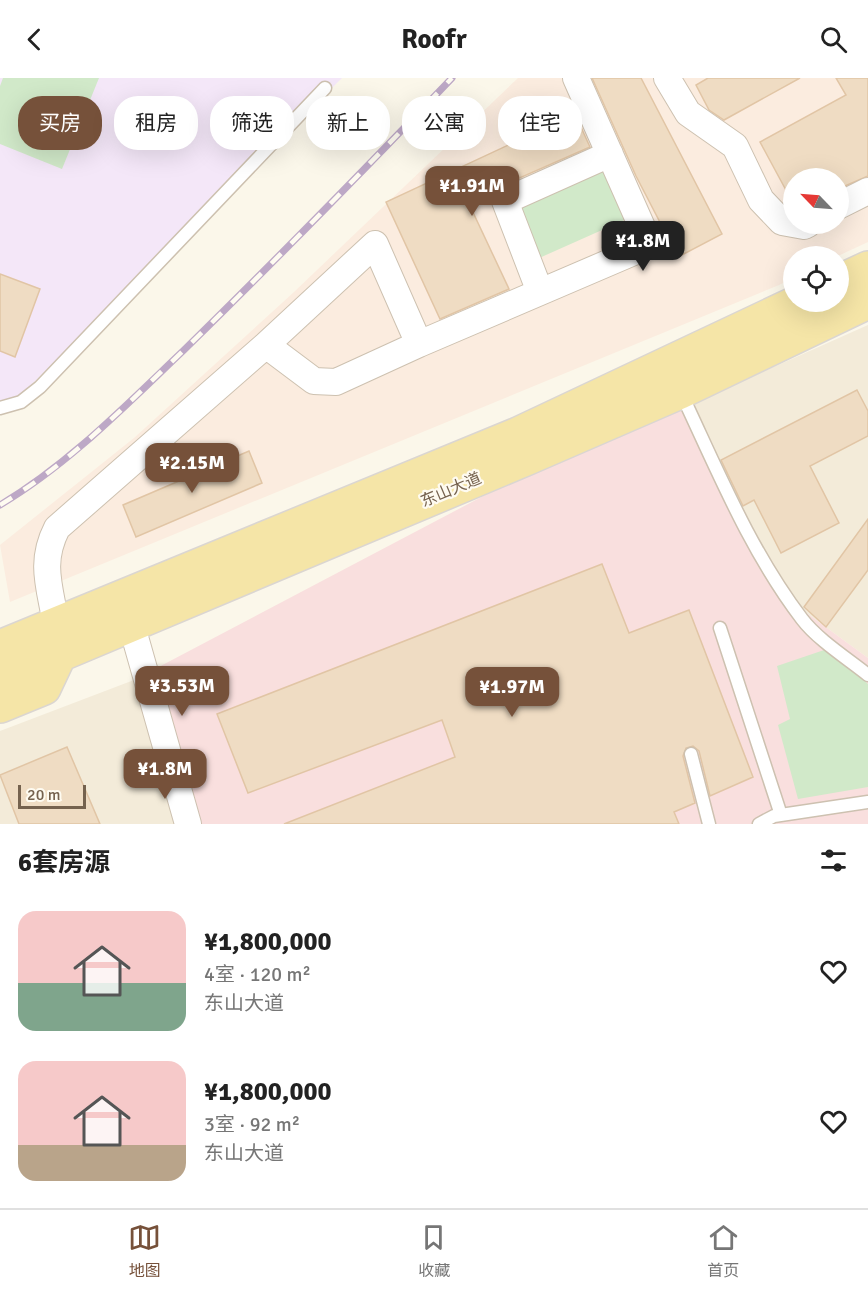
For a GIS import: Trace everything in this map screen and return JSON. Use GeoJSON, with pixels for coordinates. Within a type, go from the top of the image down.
{"type":"FeatureCollection","features":[{"type":"Feature","properties":{"kind":"main road"},"geometry":{"type":"LineString","coordinates":[[849,277],[868,268]]}},
{"type":"Feature","properties":{"kind":"main road","name":"东山大道"},"geometry":{"type":"LineString","coordinates":[[51,636],[131,623],[680,392],[868,302]]}},
{"type":"Feature","properties":{"kind":"main road","name":"东山大道"},"geometry":{"type":"LineString","coordinates":[[7,652],[51,636],[518,434],[783,309]]}},
{"type":"Feature","properties":{"kind":"main road"},"geometry":{"type":"LineString","coordinates":[[0,706],[44,688],[51,636],[10,619],[7,652]]}},
{"type":"Feature","properties":{"kind":"street"},"geometry":{"type":"LineString","coordinates":[[267,345],[314,381],[336,382],[650,245],[576,78]]}},
{"type":"Feature","properties":{"kind":"street"},"geometry":{"type":"LineString","coordinates":[[667,78],[688,113],[735,146],[761,200],[783,222]]}},
{"type":"Feature","properties":{"kind":"street"},"geometry":{"type":"LineString","coordinates":[[540,292],[505,201],[610,154]]}},
{"type":"Feature","properties":{"kind":"street"},"geometry":{"type":"LineString","coordinates":[[849,200],[868,191]]}},
{"type":"Feature","properties":{"kind":"street"},"geometry":{"type":"LineString","coordinates":[[51,636],[46,563],[48,546],[57,528],[267,345],[375,244],[419,344]]}},
{"type":"Feature","properties":{"kind":"street"},"geometry":{"type":"LineString","coordinates":[[131,623],[172,759],[188,824]]}},
{"type":"Feature","properties":{"kind":"street"},"geometry":{"type":"LineString","coordinates":[[172,759],[198,824]]}},
{"type":"Feature","properties":{"kind":"lane"},"geometry":{"type":"LineString","coordinates":[[0,408],[21,402],[40,387],[325,88]]}},
{"type":"Feature","properties":{"kind":"lane"},"geometry":{"type":"LineString","coordinates":[[680,392],[730,497],[770,571],[803,621],[868,675]]}},
{"type":"Feature","properties":{"kind":"lane"},"geometry":{"type":"LineString","coordinates":[[720,628],[781,815]]}},
{"type":"Feature","properties":{"kind":"lane"},"geometry":{"type":"LineString","coordinates":[[691,754],[709,824]]}},
{"type":"Feature","properties":{"kind":"lane"},"geometry":{"type":"LineString","coordinates":[[759,824],[781,815],[868,802]]}},
{"type":"Feature","properties":{"kind":"shaded area"},"geometry":{"type":"Polygon","coordinates":[[[0,78],[342,78],[324,96],[306,96],[306,114],[294,125],[294,96],[210,96],[210,150],[269,150],[21,395],[0,404],[0,78]]]}},
{"type":"Feature","properties":{"kind":"shaded area"},"geometry":{"type":"Polygon","coordinates":[[[518,78],[868,78],[868,242],[849,251],[849,246],[783,246],[783,283],[779,285],[10,602],[0,545],[134,438],[294,292],[443,150],[486,150],[486,109],[498,97],[498,150],[582,150],[582,96],[499,96],[518,78]]]}},
{"type":"Feature","properties":{"kind":"shaded area"},"geometry":{"type":"Polygon","coordinates":[[[868,325],[868,658],[793,603],[686,406],[868,325]]]}},
{"type":"Feature","properties":{"kind":"shaded area"},"geometry":{"type":"Polygon","coordinates":[[[686,406],[793,603],[868,658],[868,824],[177,824],[134,680],[489,493],[686,406]]]}},
{"type":"Feature","properties":{"kind":"shaded area"},"geometry":{"type":"Polygon","coordinates":[[[134,680],[177,824],[0,824],[0,731],[134,680]]]}},
{"type":"Feature","properties":{"kind":"green space"},"geometry":{"type":"Polygon","coordinates":[[[3,78],[99,78],[92,96],[18,96],[18,150],[70,150],[62,169],[0,144],[0,86],[3,78]]]}},
{"type":"Feature","properties":{"kind":"green space"},"geometry":{"type":"Polygon","coordinates":[[[604,162],[629,218],[537,259],[513,203],[604,162]]]}},
{"type":"Feature","properties":{"kind":"green space"},"geometry":{"type":"Polygon","coordinates":[[[830,648],[868,684],[868,787],[798,799],[778,725],[790,719],[777,666],[830,648]]]}},
{"type":"Feature","properties":{"kind":"building"},"geometry":{"type":"Polygon","coordinates":[[[592,78],[641,78],[722,234],[678,257],[636,176],[592,78]]]}},
{"type":"Feature","properties":{"kind":"building"},"geometry":{"type":"Polygon","coordinates":[[[708,78],[800,78],[724,120],[709,110],[696,85],[708,78]]]}},
{"type":"Feature","properties":{"kind":"building"},"geometry":{"type":"Polygon","coordinates":[[[836,78],[868,78],[868,176],[849,184],[849,168],[783,168],[783,185],[760,142],[846,95],[836,78]]]}},
{"type":"Feature","properties":{"kind":"building"},"geometry":{"type":"Polygon","coordinates":[[[582,129],[590,147],[499,187],[490,199],[471,208],[509,289],[440,319],[386,202],[498,150],[582,150],[582,129]]]}},
{"type":"Feature","properties":{"kind":"building"},"geometry":{"type":"Polygon","coordinates":[[[0,274],[40,289],[15,357],[0,351],[0,274]]]}},
{"type":"Feature","properties":{"kind":"building"},"geometry":{"type":"Polygon","coordinates":[[[857,390],[868,411],[868,436],[810,466],[839,523],[781,553],[754,500],[743,506],[721,460],[857,390]]]}},
{"type":"Feature","properties":{"kind":"building"},"geometry":{"type":"Polygon","coordinates":[[[249,451],[262,483],[136,537],[123,505],[249,451]]]}},
{"type":"Feature","properties":{"kind":"building"},"geometry":{"type":"Polygon","coordinates":[[[868,519],[868,570],[826,627],[804,607],[868,519]]]}},
{"type":"Feature","properties":{"kind":"building"},"geometry":{"type":"Polygon","coordinates":[[[602,564],[629,633],[689,610],[753,777],[710,796],[699,751],[693,746],[686,748],[683,756],[695,803],[674,812],[679,824],[284,824],[455,757],[442,720],[248,793],[217,714],[602,564]]]}},
{"type":"Feature","properties":{"kind":"building"},"geometry":{"type":"Polygon","coordinates":[[[67,747],[100,824],[19,824],[0,775],[67,747]]]}},
{"type":"Feature","properties":{"kind":"railway"},"geometry":{"type":"LineString","coordinates":[[0,505],[50,471],[140,392],[286,249],[452,78]]}}]}
